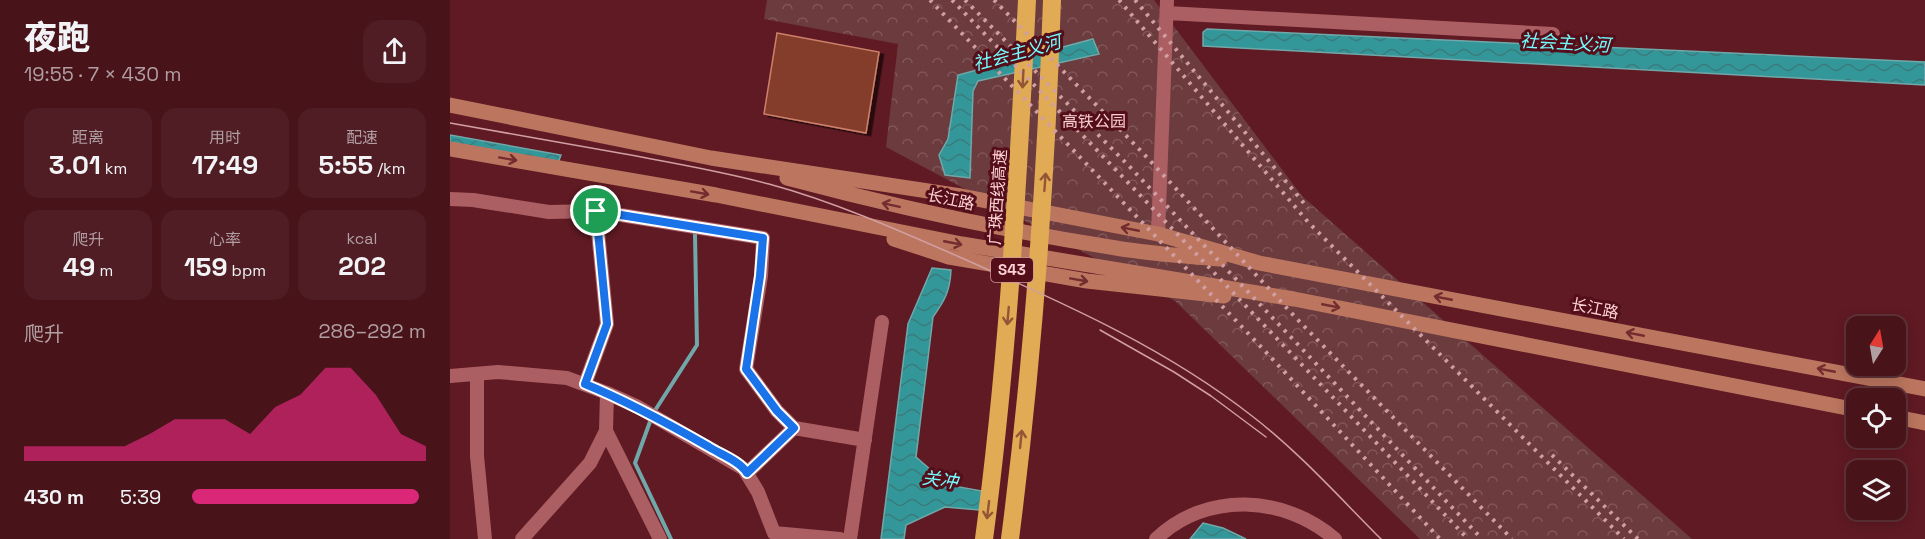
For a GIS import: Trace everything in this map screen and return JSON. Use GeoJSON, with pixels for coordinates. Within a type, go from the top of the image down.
{"type":"FeatureCollection","features":[{"type":"Feature","properties":{"kind":"highway","name":"广珠西线高速"},"geometry":{"type":"LineString","coordinates":[[984,539],[1008,319],[1018,186],[1027,0]]}},
{"type":"Feature","properties":{"kind":"highway","name":"S43"},"geometry":{"type":"LineString","coordinates":[[1010,539],[1035,316],[1046,171],[1052,0]]}},
{"type":"Feature","properties":{"kind":"main road","name":"长江路"},"geometry":{"type":"LineString","coordinates":[[450,105],[711,158],[961,196],[1158,234],[1259,263]]}},
{"type":"Feature","properties":{"kind":"main road"},"geometry":{"type":"LineString","coordinates":[[450,149],[716,195],[962,244],[1294,299],[1846,408]]}},
{"type":"Feature","properties":{"kind":"main road","name":"长江路"},"geometry":{"type":"LineString","coordinates":[[711,158],[873,201],[975,223],[1118,249],[1259,263],[1925,389]]}},
{"type":"Feature","properties":{"kind":"main road"},"geometry":{"type":"LineString","coordinates":[[1906,419],[1925,423]]}},
{"type":"Feature","properties":{"kind":"street"},"geometry":{"type":"LineString","coordinates":[[1158,234],[1167,7],[1553,34]]}},
{"type":"Feature","properties":{"kind":"street"},"geometry":{"type":"LineString","coordinates":[[450,199],[473,200],[549,212],[596,211],[763,238],[760,276],[746,369],[777,411],[794,428],[865,440]]}},
{"type":"Feature","properties":{"kind":"street"},"geometry":{"type":"LineString","coordinates":[[585,384],[607,324],[596,211]]}},
{"type":"Feature","properties":{"kind":"street"},"geometry":{"type":"LineString","coordinates":[[850,539],[882,322]]}},
{"type":"Feature","properties":{"kind":"street"},"geometry":{"type":"LineString","coordinates":[[450,376],[498,372],[567,378],[607,393],[667,423],[744,469],[758,492],[774,533],[840,539]]}},
{"type":"Feature","properties":{"kind":"street"},"geometry":{"type":"LineString","coordinates":[[477,374],[477,456],[485,539]]}},
{"type":"Feature","properties":{"kind":"street"},"geometry":{"type":"LineString","coordinates":[[522,539],[590,463],[606,431],[607,393]]}},
{"type":"Feature","properties":{"kind":"street"},"geometry":{"type":"LineString","coordinates":[[747,473],[794,428]]}},
{"type":"Feature","properties":{"kind":"street"},"geometry":{"type":"LineString","coordinates":[[606,431],[660,539]]}},
{"type":"Feature","properties":{"kind":"street"},"geometry":{"type":"LineString","coordinates":[[1156,539],[1174,524],[1195,514],[1215,507],[1255,504],[1294,513],[1312,522],[1335,539]]}},
{"type":"Feature","properties":{"kind":"green space","name":"高铁公园"},"geometry":{"type":"Polygon","coordinates":[[[767,0],[1154,0],[1302,196],[1692,539],[1420,539],[1175,301],[886,147],[898,44],[764,19],[767,0]]]}},
{"type":"Feature","properties":{"kind":"water"},"geometry":{"type":"Polygon","coordinates":[[[1207,29],[1925,62],[1925,85],[1203,46],[1203,32],[1207,29]]]}},
{"type":"Feature","properties":{"kind":"water"},"geometry":{"type":"Polygon","coordinates":[[[1093,39],[1099,54],[978,81],[973,91],[970,178],[945,175],[939,155],[948,139],[958,75],[1093,39]]]}},
{"type":"Feature","properties":{"kind":"water"},"geometry":{"type":"Polygon","coordinates":[[[450,135],[561,155],[558,163],[450,144],[450,135]]]}},
{"type":"Feature","properties":{"kind":"water","name":"关冲"},"geometry":{"type":"Polygon","coordinates":[[[932,268],[951,270],[946,295],[933,317],[916,457],[948,485],[982,491],[979,510],[945,507],[906,525],[904,539],[881,539],[908,324],[932,268]]]}},
{"type":"Feature","properties":{"kind":"water"},"geometry":{"type":"Polygon","coordinates":[[[1203,523],[1223,528],[1246,539],[1190,539],[1203,523]]]}},
{"type":"Feature","properties":{"kind":"building"},"geometry":{"type":"Polygon","coordinates":[[[777,33],[879,52],[866,133],[764,114],[777,33]]]}},
{"type":"Feature","properties":{"kind":"waterway"},"geometry":{"type":"LineString","coordinates":[[654,412],[697,345],[695,234]]}},
{"type":"Feature","properties":{"kind":"waterway"},"geometry":{"type":"LineString","coordinates":[[651,419],[635,463],[671,539]]}},
{"type":"Feature","properties":{"kind":"tram line"},"geometry":{"type":"LineString","coordinates":[[450,123],[679,164],[769,184],[821,200],[872,220],[1009,279],[1117,331],[1187,370],[1220,392],[1286,444],[1381,539]]}},
{"type":"Feature","properties":{"kind":"tram line"},"geometry":{"type":"LineString","coordinates":[[1100,330],[1174,372],[1266,437]]}},
{"type":"Feature","properties":{"kind":"railway"},"geometry":{"type":"LineString","coordinates":[[930,0],[1264,350],[1440,539]]}},
{"type":"Feature","properties":{"kind":"railway"},"geometry":{"type":"LineString","coordinates":[[952,0],[1468,539]]}},
{"type":"Feature","properties":{"kind":"railway"},"geometry":{"type":"LineString","coordinates":[[965,0],[1128,165],[1482,539]]}},
{"type":"Feature","properties":{"kind":"railway"},"geometry":{"type":"LineString","coordinates":[[994,0],[1141,151],[1297,319],[1512,539]]}},
{"type":"Feature","properties":{"kind":"railway"},"geometry":{"type":"LineString","coordinates":[[1119,0],[1308,222],[1624,539]]}},
{"type":"Feature","properties":{"kind":"railway"},"geometry":{"type":"LineString","coordinates":[[1135,0],[1308,208]]}},
{"type":"Feature","properties":{"kind":"railway"},"geometry":{"type":"LineString","coordinates":[[1552,455],[1638,539]]}},
{"type":"Feature","properties":{"kind":"route"},"geometry":{"type":"LineString","coordinates":[[596,211],[763,238],[760,276],[746,369],[777,411],[794,428],[747,473],[724,456],[638,407],[585,384],[607,324],[596,211]]}},
{"type":"Feature","properties":{"kind":"water label","name":"社会主义河"},"geometry":{"type":"Point","coordinates":[1565,43]}},
{"type":"Feature","properties":{"kind":"water label","name":"社会主义河"},"geometry":{"type":"Point","coordinates":[1017,53]}}]}
